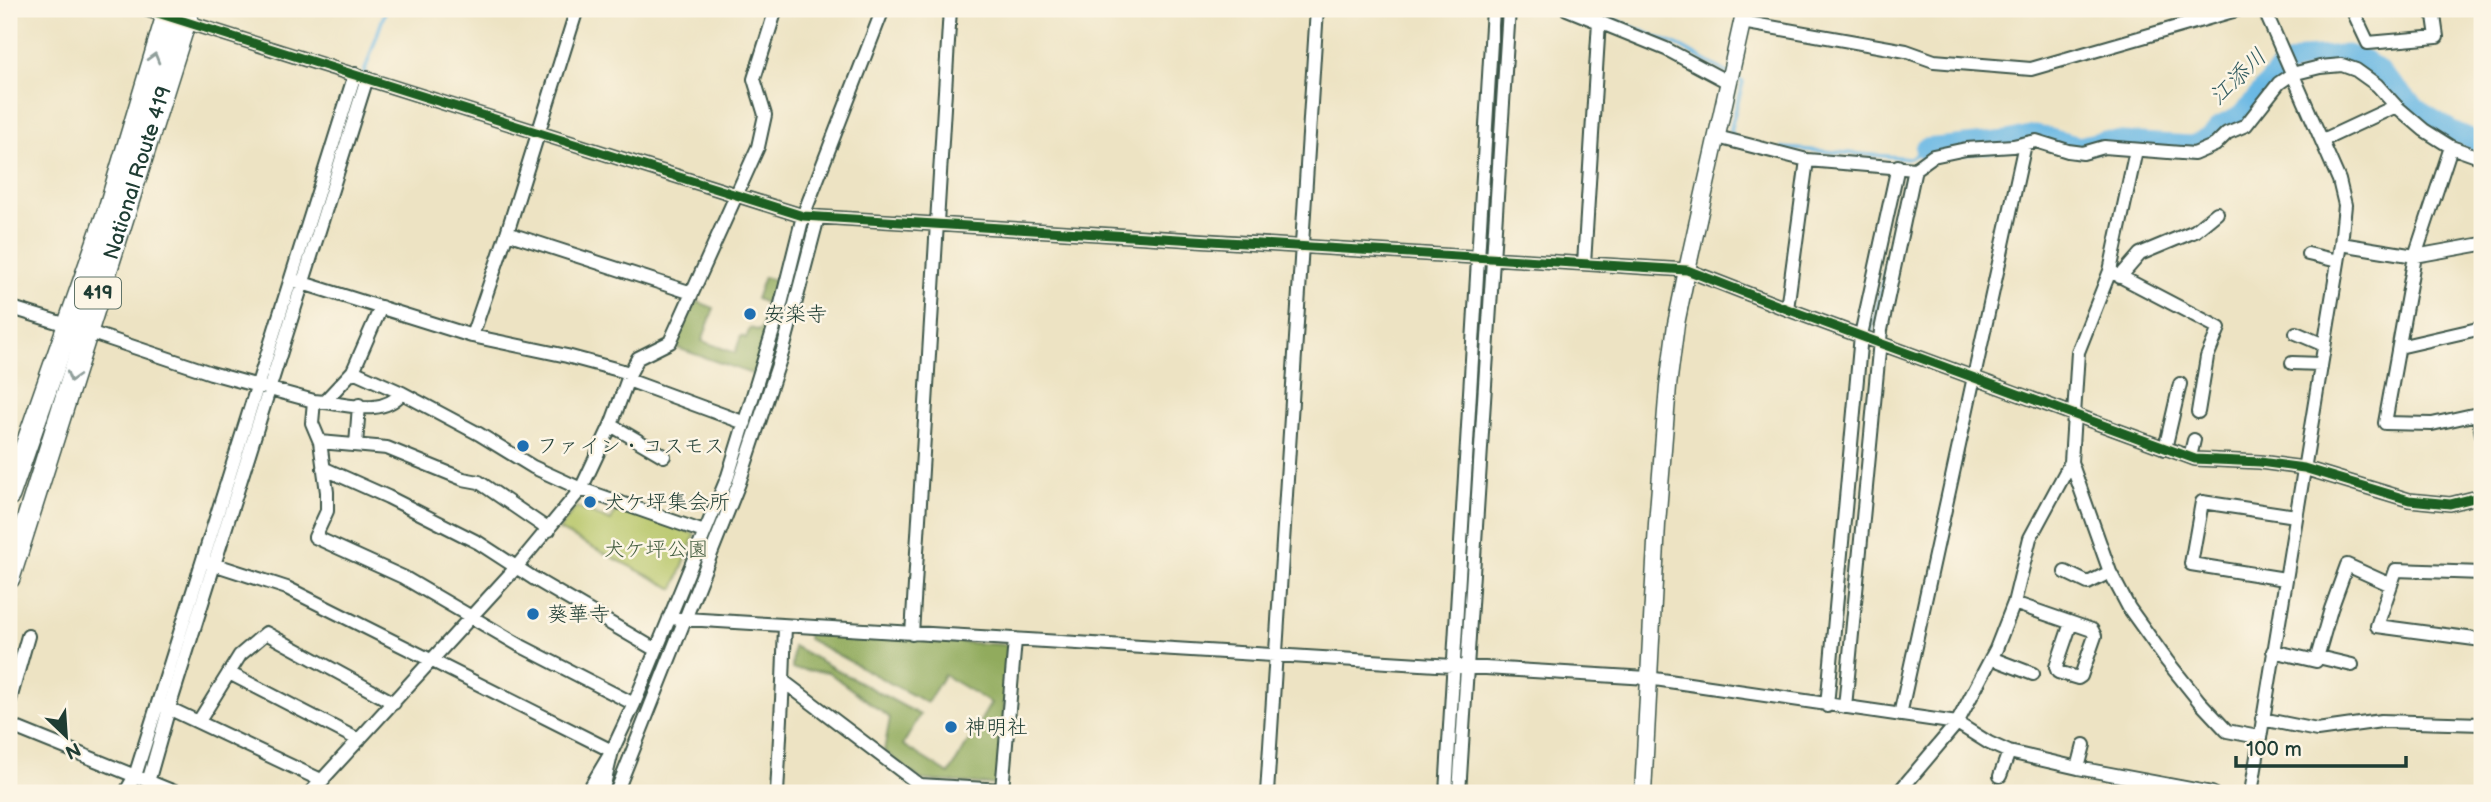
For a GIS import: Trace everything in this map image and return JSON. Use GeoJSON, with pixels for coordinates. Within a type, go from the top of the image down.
{"type":"FeatureCollection","features":[{"type":"Feature","properties":{"kind":"highway","name":"National Route 419"},"geometry":{"type":"LineString","coordinates":[[9,578],[76,328],[177,14]]}},
{"type":"Feature","properties":{"kind":"highway","name":"419"},"geometry":{"type":"LineString","coordinates":[[9,495],[76,328]]}},
{"type":"Feature","properties":{"kind":"street"},"geometry":{"type":"LineString","coordinates":[[145,9],[177,14],[361,76],[803,216],[1687,270],[1880,344],[2190,457],[2304,468],[2409,500],[2450,504],[2482,496]]}},
{"type":"Feature","properties":{"kind":"street"},"geometry":{"type":"LineString","coordinates":[[472,336],[508,233],[577,9]]}},
{"type":"Feature","properties":{"kind":"street"},"geometry":{"type":"LineString","coordinates":[[310,793],[549,530],[581,489],[638,358],[670,342],[758,147],[765,115],[754,79],[776,9]]}},
{"type":"Feature","properties":{"kind":"street"},"geometry":{"type":"LineString","coordinates":[[587,793],[612,751],[634,704],[728,476],[780,308],[803,216],[883,9]]}},
{"type":"Feature","properties":{"kind":"street"},"geometry":{"type":"LineString","coordinates":[[912,634],[950,9]]}},
{"type":"Feature","properties":{"kind":"street"},"geometry":{"type":"LineString","coordinates":[[1267,793],[1317,9]]}},
{"type":"Feature","properties":{"kind":"street"},"geometry":{"type":"LineString","coordinates":[[1486,259],[1493,9]]}},
{"type":"Feature","properties":{"kind":"street"},"geometry":{"type":"LineString","coordinates":[[1446,793],[1460,667],[1486,259],[1509,9]]}},
{"type":"Feature","properties":{"kind":"street"},"geometry":{"type":"LineString","coordinates":[[1567,9],[1729,76]]}},
{"type":"Feature","properties":{"kind":"street"},"geometry":{"type":"LineString","coordinates":[[1643,793],[1668,386],[1676,324],[1744,15],[1906,51],[1934,61],[2031,69],[2240,9]]}},
{"type":"Feature","properties":{"kind":"street"},"geometry":{"type":"LineString","coordinates":[[2250,793],[2341,244],[2345,205],[2339,180],[2323,140],[2264,9]]}},
{"type":"Feature","properties":{"kind":"street"},"geometry":{"type":"LineString","coordinates":[[2352,9],[2368,43],[2437,37],[2434,9]]}},
{"type":"Feature","properties":{"kind":"street"},"geometry":{"type":"LineString","coordinates":[[1584,264],[1599,21]]}},
{"type":"Feature","properties":{"kind":"street"},"geometry":{"type":"LineString","coordinates":[[1845,707],[1881,330],[1915,169],[1933,156],[1966,149],[2036,141],[2083,153],[2104,147],[2194,154],[2215,145],[2227,134],[2246,125],[2279,83],[2292,74],[2342,65],[2356,70],[2376,85],[2424,130],[2451,148],[2482,158]]}},
{"type":"Feature","properties":{"kind":"street"},"geometry":{"type":"LineString","coordinates":[[125,793],[163,706],[361,76]]}},
{"type":"Feature","properties":{"kind":"street"},"geometry":{"type":"LineString","coordinates":[[2323,140],[2396,106]]}},
{"type":"Feature","properties":{"kind":"street"},"geometry":{"type":"LineString","coordinates":[[1717,137],[1807,160],[1915,169]]}},
{"type":"Feature","properties":{"kind":"street"},"geometry":{"type":"LineString","coordinates":[[1900,715],[2025,144]]}},
{"type":"Feature","properties":{"kind":"street"},"geometry":{"type":"LineString","coordinates":[[2451,148],[2415,256],[2385,423],[2431,424],[2480,413],[2482,435]]}},
{"type":"Feature","properties":{"kind":"street"},"geometry":{"type":"LineString","coordinates":[[2136,150],[2115,274],[2078,352],[2071,462],[2110,572],[2129,608],[2199,701],[2227,731],[2258,737]]}},
{"type":"Feature","properties":{"kind":"street"},"geometry":{"type":"LineString","coordinates":[[1787,309],[1807,160]]}},
{"type":"Feature","properties":{"kind":"street"},"geometry":{"type":"LineString","coordinates":[[1827,706],[1863,336],[1898,166]]}},
{"type":"Feature","properties":{"kind":"street"},"geometry":{"type":"LineString","coordinates":[[2115,274],[2140,254],[2195,231],[2217,213]]}},
{"type":"Feature","properties":{"kind":"street"},"geometry":{"type":"LineString","coordinates":[[616,793],[739,483],[783,350],[818,217]]}},
{"type":"Feature","properties":{"kind":"street"},"geometry":{"type":"LineString","coordinates":[[508,233],[692,293]]}},
{"type":"Feature","properties":{"kind":"street"},"geometry":{"type":"LineString","coordinates":[[2341,244],[2415,256],[2482,244]]}},
{"type":"Feature","properties":{"kind":"street"},"geometry":{"type":"LineString","coordinates":[[2308,254],[2338,261]]}},
{"type":"Feature","properties":{"kind":"street"},"geometry":{"type":"LineString","coordinates":[[2115,274],[2219,328],[2207,357],[2198,412]]}},
{"type":"Feature","properties":{"kind":"street"},"geometry":{"type":"LineString","coordinates":[[297,281],[472,336],[567,356],[746,423]]}},
{"type":"Feature","properties":{"kind":"street"},"geometry":{"type":"LineString","coordinates":[[9,307],[211,373],[319,401],[380,408],[393,404],[402,393]]}},
{"type":"Feature","properties":{"kind":"street"},"geometry":{"type":"LineString","coordinates":[[380,307],[353,371],[319,401],[312,423],[320,442],[327,492],[327,511],[315,537],[403,577],[470,618],[634,704]]}},
{"type":"Feature","properties":{"kind":"street"},"geometry":{"type":"LineString","coordinates":[[2399,347],[2482,328]]}},
{"type":"Feature","properties":{"kind":"street"},"geometry":{"type":"LineString","coordinates":[[2296,333],[2324,345]]}},
{"type":"Feature","properties":{"kind":"street"},"geometry":{"type":"LineString","coordinates":[[2292,363],[2321,364]]}},
{"type":"Feature","properties":{"kind":"street"},"geometry":{"type":"LineString","coordinates":[[353,371],[402,393],[534,467],[581,489],[704,532]]}},
{"type":"Feature","properties":{"kind":"street"},"geometry":{"type":"LineString","coordinates":[[2165,449],[2180,384]]}},
{"type":"Feature","properties":{"kind":"street"},"geometry":{"type":"LineString","coordinates":[[356,445],[359,405]]}},
{"type":"Feature","properties":{"kind":"street"},"geometry":{"type":"LineString","coordinates":[[611,425],[664,456]]}},
{"type":"Feature","properties":{"kind":"street"},"geometry":{"type":"LineString","coordinates":[[2190,457],[2194,440]]}},
{"type":"Feature","properties":{"kind":"street"},"geometry":{"type":"LineString","coordinates":[[320,442],[387,448],[463,479],[479,482],[549,530]]}},
{"type":"Feature","properties":{"kind":"street"},"geometry":{"type":"LineString","coordinates":[[1898,793],[1957,723],[1991,658],[2014,603],[2030,538],[2071,462]]}},
{"type":"Feature","properties":{"kind":"street"},"geometry":{"type":"LineString","coordinates":[[323,468],[443,524],[656,650]]}},
{"type":"Feature","properties":{"kind":"street"},"geometry":{"type":"LineString","coordinates":[[2286,579],[2191,564],[2202,502],[2296,516]]}},
{"type":"Feature","properties":{"kind":"street"},"geometry":{"type":"LineString","coordinates":[[209,563],[287,588],[612,751]]}},
{"type":"Feature","properties":{"kind":"street"},"geometry":{"type":"LineString","coordinates":[[2273,651],[2316,661],[2347,565],[2391,585]]}},
{"type":"Feature","properties":{"kind":"street"},"geometry":{"type":"LineString","coordinates":[[2482,573],[2396,570],[2377,626],[2482,640]]}},
{"type":"Feature","properties":{"kind":"street"},"geometry":{"type":"LineString","coordinates":[[2065,572],[2088,583],[2110,572]]}},
{"type":"Feature","properties":{"kind":"street"},"geometry":{"type":"LineString","coordinates":[[2014,603],[2071,623]]}},
{"type":"Feature","properties":{"kind":"street"},"geometry":{"type":"LineString","coordinates":[[668,618],[1648,678],[1957,723],[2009,752],[2212,793]]}},
{"type":"Feature","properties":{"kind":"street"},"geometry":{"type":"LineString","coordinates":[[777,793],[785,626]]}},
{"type":"Feature","properties":{"kind":"street"},"geometry":{"type":"LineString","coordinates":[[199,721],[240,655],[266,633],[394,703]]}},
{"type":"Feature","properties":{"kind":"street"},"geometry":{"type":"LineString","coordinates":[[9,703],[28,636]]}},
{"type":"Feature","properties":{"kind":"street"},"geometry":{"type":"LineString","coordinates":[[783,681],[920,789],[1002,790],[1015,640]]}},
{"type":"Feature","properties":{"kind":"street"},"geometry":{"type":"LineString","coordinates":[[2318,657],[2352,665]]}},
{"type":"Feature","properties":{"kind":"street"},"geometry":{"type":"LineString","coordinates":[[1991,658],[2033,674]]}},
{"type":"Feature","properties":{"kind":"street"},"geometry":{"type":"LineString","coordinates":[[1459,793],[1460,667]]}},
{"type":"Feature","properties":{"kind":"street"},"geometry":{"type":"LineString","coordinates":[[229,673],[359,740]]}},
{"type":"Feature","properties":{"kind":"street"},"geometry":{"type":"LineString","coordinates":[[163,706],[323,781]]}},
{"type":"Feature","properties":{"kind":"street"},"geometry":{"type":"LineString","coordinates":[[148,782],[163,706]]}},
{"type":"Feature","properties":{"kind":"street"},"geometry":{"type":"LineString","coordinates":[[2262,719],[2318,730],[2381,721],[2482,724]]}},
{"type":"Feature","properties":{"kind":"street"},"geometry":{"type":"LineString","coordinates":[[9,725],[177,793]]}},
{"type":"Feature","properties":{"kind":"street"},"geometry":{"type":"LineString","coordinates":[[2078,768],[2084,745]]}},
{"type":"Feature","properties":{"kind":"street"},"geometry":{"type":"LineString","coordinates":[[602,793],[612,751]]}},
{"type":"Feature","properties":{"kind":"street"},"geometry":{"type":"LineString","coordinates":[[2000,776],[2009,752]]}},
{"type":"Feature","properties":{"kind":"green space"},"geometry":{"type":"Polygon","coordinates":[[[764,277],[779,281],[755,375],[674,347],[696,301],[714,308],[702,341],[735,353],[741,336],[746,338],[750,328],[760,331],[770,305],[756,299],[764,277]]]}},
{"type":"Feature","properties":{"kind":"green space","name":"犬ケ坪公園"},"geometry":{"type":"Polygon","coordinates":[[[576,507],[611,521],[617,507],[695,534],[674,589],[559,530],[576,507]]]}},
{"type":"Feature","properties":{"kind":"green space"},"geometry":{"type":"Polygon","coordinates":[[[808,633],[1008,645],[999,785],[922,780],[884,751],[890,718],[828,672],[792,669],[793,646],[920,715],[903,745],[949,774],[991,703],[944,675],[927,703],[808,639],[808,633]]]}},
{"type":"Feature","properties":{"kind":"waterway"},"geometry":{"type":"LineString","coordinates":[[363,76],[386,9]]}},
{"type":"Feature","properties":{"kind":"waterway"},"geometry":{"type":"LineString","coordinates":[[1498,35],[1499,9]]}},
{"type":"Feature","properties":{"kind":"waterway"},"geometry":{"type":"LineString","coordinates":[[1589,9],[1681,47],[1727,73]]}},
{"type":"Feature","properties":{"kind":"waterway","name":"江添川"},"geometry":{"type":"LineString","coordinates":[[1925,149],[2008,141],[2035,135],[2079,147],[2104,141],[2192,146],[2210,138],[2221,126],[2242,116],[2281,68],[2304,58],[2347,55],[2364,60],[2375,68],[2419,111],[2450,130],[2482,144]]}},
{"type":"Feature","properties":{"kind":"waterway"},"geometry":{"type":"LineString","coordinates":[[1734,77],[1743,82],[1730,131],[1735,137]]}},
{"type":"Feature","properties":{"kind":"waterway"},"geometry":{"type":"LineString","coordinates":[[1783,148],[1910,158],[1925,149]]}},
{"type":"Feature","properties":{"kind":"waterway"},"geometry":{"type":"LineString","coordinates":[[1873,336],[1872,328],[1906,177]]}},
{"type":"Feature","properties":{"kind":"waterway"},"geometry":{"type":"LineString","coordinates":[[1475,419],[1484,259]]}},
{"type":"Feature","properties":{"kind":"waterway"},"geometry":{"type":"LineString","coordinates":[[153,740],[160,717]]}},
{"type":"Feature","properties":{"kind":"waterway"},"geometry":{"type":"LineString","coordinates":[[135,793],[138,785]]}},
{"type":"Feature","properties":{"kind":"cycle path"},"geometry":{"type":"LineString","coordinates":[[145,9],[803,216],[1687,270],[2195,459],[2260,462],[2304,468],[2409,500],[2450,504],[2482,496]]}},
{"type":"Feature","properties":{"kind":"place","name":"安楽寺"},"geometry":{"type":"Point","coordinates":[750,314]}},
{"type":"Feature","properties":{"kind":"place","name":"ファイン・コスモス"},"geometry":{"type":"Point","coordinates":[523,446]}},
{"type":"Feature","properties":{"kind":"place","name":"犬ケ坪集会所"},"geometry":{"type":"Point","coordinates":[590,502]}},
{"type":"Feature","properties":{"kind":"place","name":"葵華寺"},"geometry":{"type":"Point","coordinates":[533,614]}},
{"type":"Feature","properties":{"kind":"place","name":"神明社"},"geometry":{"type":"Point","coordinates":[951,727]}}]}
